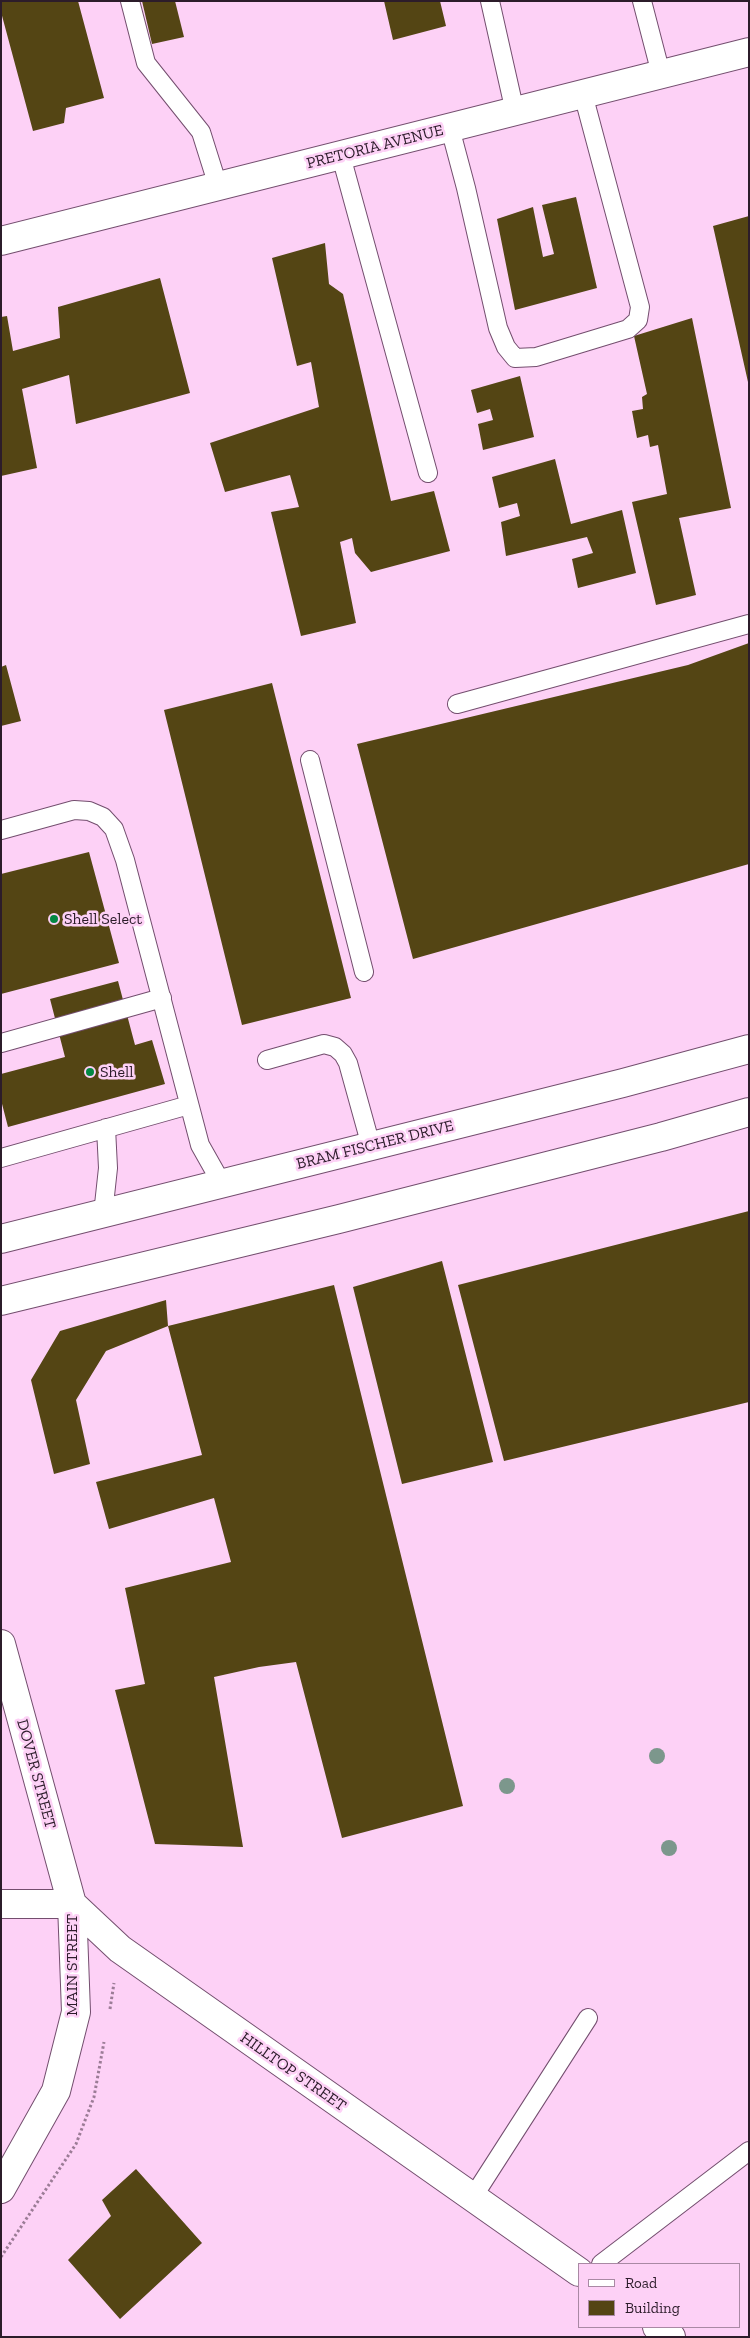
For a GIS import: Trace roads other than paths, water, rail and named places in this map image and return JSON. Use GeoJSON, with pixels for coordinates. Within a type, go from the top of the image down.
{"type":"FeatureCollection","features":[{"type":"Feature","properties":{"kind":"street","name":"PRETORIA AVENUE"},"geometry":{"type":"LineString","coordinates":[[1,241],[749,52]]}},
{"type":"Feature","properties":{"kind":"street","name":"BRAM FISCHER DRIVE"},"geometry":{"type":"LineString","coordinates":[[1,1239],[749,1049]]}},
{"type":"Feature","properties":{"kind":"street"},"geometry":{"type":"LineString","coordinates":[[1,1301],[396,1204],[661,1137],[749,1112]]}},
{"type":"Feature","properties":{"kind":"street","name":"DOVER STREET"},"geometry":{"type":"LineString","coordinates":[[1,1644],[72,1904]]}},
{"type":"Feature","properties":{"kind":"street"},"geometry":{"type":"LineString","coordinates":[[1,1904],[72,1904]]}},
{"type":"Feature","properties":{"kind":"street","name":"MAIN STREET"},"geometry":{"type":"LineString","coordinates":[[1,2190],[56,2091],[76,2012],[72,1904]]}},
{"type":"Feature","properties":{"kind":"street","name":"HILLTOP STREET"},"geometry":{"type":"LineString","coordinates":[[72,1904],[120,1949],[578,2271]]}},
{"type":"Feature","properties":{"kind":"street"},"geometry":{"type":"LineString","coordinates":[[658,2328],[671,2337]]}},
{"type":"Feature","properties":{"kind":"lane"},"geometry":{"type":"LineString","coordinates":[[130,1],[146,64],[201,132],[218,186]]}},
{"type":"Feature","properties":{"kind":"lane"},"geometry":{"type":"LineString","coordinates":[[490,1],[515,112]]}},
{"type":"Feature","properties":{"kind":"lane"},"geometry":{"type":"LineString","coordinates":[[642,1],[661,74]]}},
{"type":"Feature","properties":{"kind":"lane"},"geometry":{"type":"LineString","coordinates":[[450,128],[498,328],[506,347],[516,358],[536,357],[628,329],[638,320],[640,307],[584,94]]}},
{"type":"Feature","properties":{"kind":"lane"},"geometry":{"type":"LineString","coordinates":[[341,156],[428,473]]}},
{"type":"Feature","properties":{"kind":"lane"},"geometry":{"type":"LineString","coordinates":[[457,704],[749,624]]}},
{"type":"Feature","properties":{"kind":"lane"},"geometry":{"type":"LineString","coordinates":[[310,760],[364,972]]}},
{"type":"Feature","properties":{"kind":"lane"},"geometry":{"type":"LineString","coordinates":[[1,830],[74,810],[89,811],[103,817],[114,829],[125,860],[200,1145],[222,1184]]}},
{"type":"Feature","properties":{"kind":"lane"},"geometry":{"type":"LineString","coordinates":[[1,1043],[162,998]]}},
{"type":"Feature","properties":{"kind":"lane"},"geometry":{"type":"LineString","coordinates":[[267,1060],[324,1044],[335,1047],[343,1054],[348,1063],[371,1146]]}},
{"type":"Feature","properties":{"kind":"lane"},"geometry":{"type":"LineString","coordinates":[[1,1158],[190,1105]]}},
{"type":"Feature","properties":{"kind":"lane"},"geometry":{"type":"LineString","coordinates":[[104,1214],[108,1168],[106,1128]]}},
{"type":"Feature","properties":{"kind":"lane"},"geometry":{"type":"LineString","coordinates":[[473,2197],[588,2018]]}},
{"type":"Feature","properties":{"kind":"lane"},"geometry":{"type":"LineString","coordinates":[[602,2263],[749,2150]]}},
{"type":"Feature","properties":{"kind":"place","name":"Shell Select"},"geometry":{"type":"Point","coordinates":[54,919]}},
{"type":"Feature","properties":{"kind":"place","name":"Shell"},"geometry":{"type":"Point","coordinates":[90,1072]}}]}
